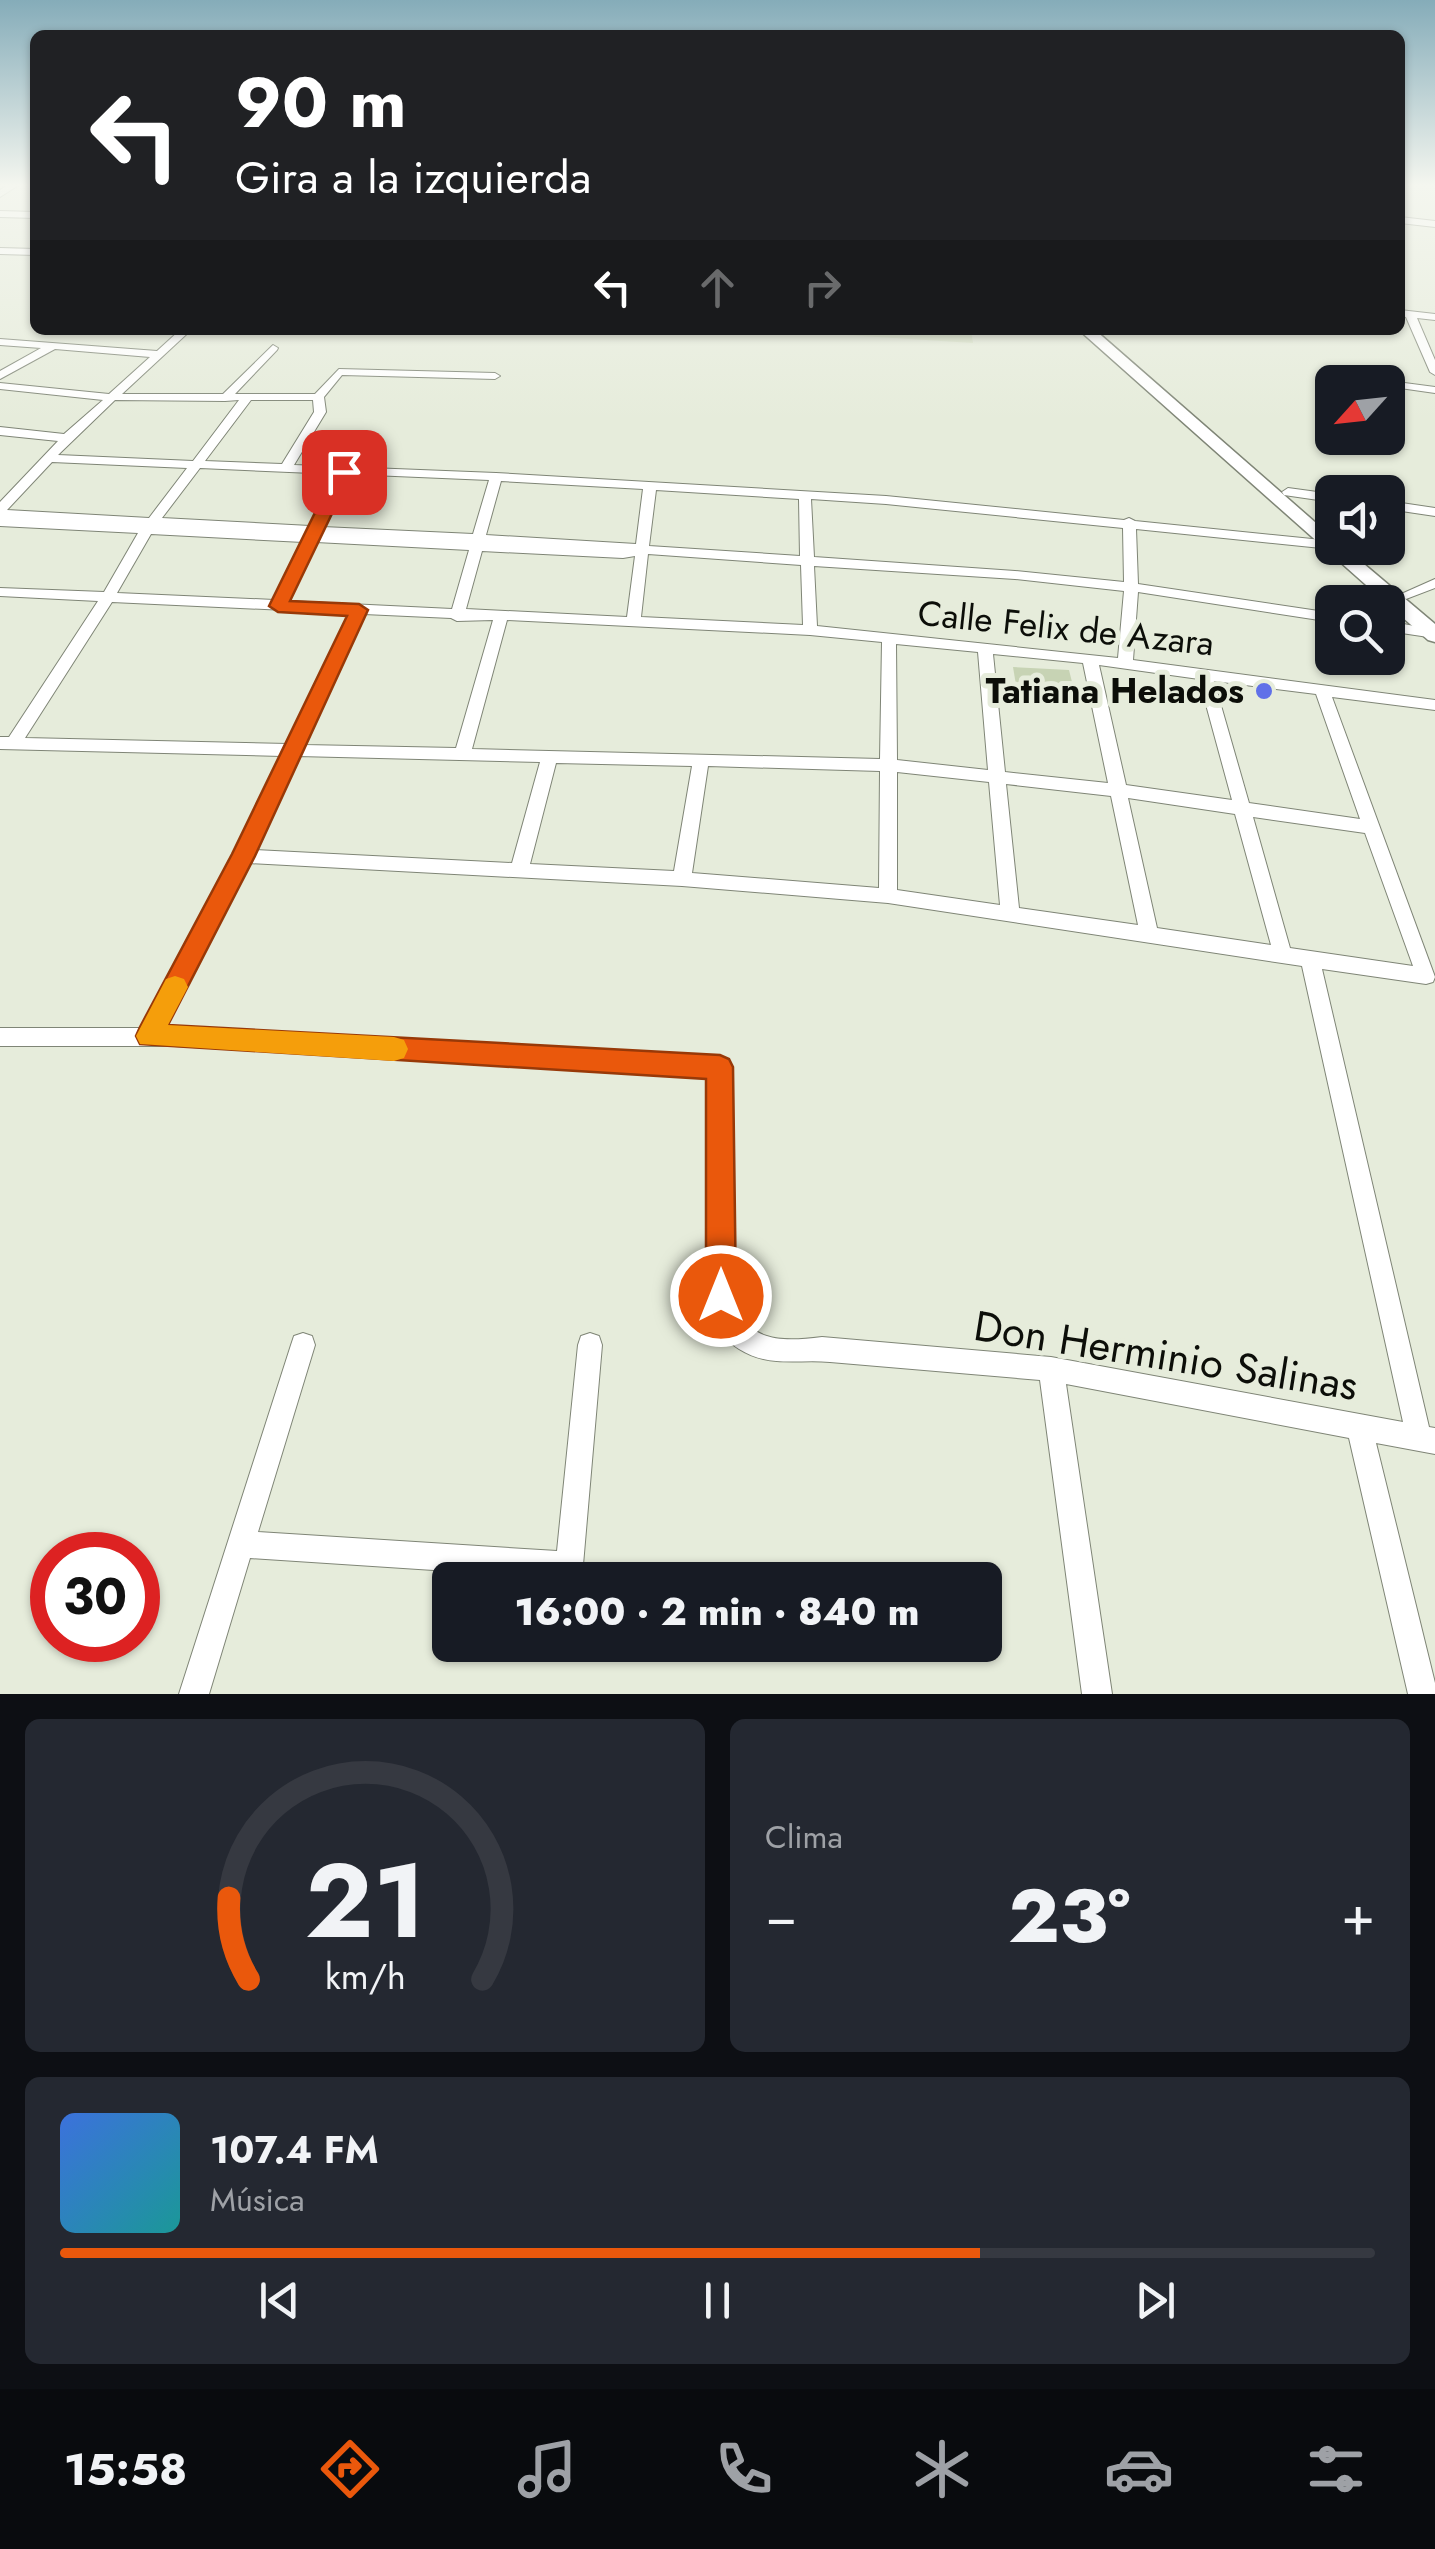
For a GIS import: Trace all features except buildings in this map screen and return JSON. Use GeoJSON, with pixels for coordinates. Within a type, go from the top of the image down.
{"type":"FeatureCollection","features":[{"type":"Feature","properties":{"kind":"highway"},"geometry":{"type":"LineString","coordinates":[[1092,335],[1315,526]]}},
{"type":"Feature","properties":{"kind":"highway"},"geometry":{"type":"LineString","coordinates":[[1104,335],[1288,492],[1315,521]]}},
{"type":"Feature","properties":{"kind":"highway"},"geometry":{"type":"LineString","coordinates":[[1359,565],[1434,634]]}},
{"type":"Feature","properties":{"kind":"highway"},"geometry":{"type":"LineString","coordinates":[[1365,565],[1435,619]]}},
{"type":"Feature","properties":{"kind":"street"},"geometry":{"type":"LineString","coordinates":[[1405,313],[1435,317]]}},
{"type":"Feature","properties":{"kind":"street"},"geometry":{"type":"LineString","coordinates":[[1405,313],[1435,372]]}},
{"type":"Feature","properties":{"kind":"street"},"geometry":{"type":"LineString","coordinates":[[0,512],[66,438],[180,335]]}},
{"type":"Feature","properties":{"kind":"street"},"geometry":{"type":"LineString","coordinates":[[0,342],[159,354]]}},
{"type":"Feature","properties":{"kind":"street"},"geometry":{"type":"LineString","coordinates":[[0,376],[54,346]]}},
{"type":"Feature","properties":{"kind":"street"},"geometry":{"type":"LineString","coordinates":[[225,398],[273,348]]}},
{"type":"Feature","properties":{"kind":"street"},"geometry":{"type":"LineString","coordinates":[[0,386],[110,396],[248,398],[318,396],[339,372],[495,376]]}},
{"type":"Feature","properties":{"kind":"street"},"geometry":{"type":"LineString","coordinates":[[1405,386],[1435,390]]}},
{"type":"Feature","properties":{"kind":"street"},"geometry":{"type":"LineString","coordinates":[[285,470],[320,412],[318,396]]}},
{"type":"Feature","properties":{"kind":"street"},"geometry":{"type":"LineString","coordinates":[[6,743],[108,598],[149,526],[248,398]]}},
{"type":"Feature","properties":{"kind":"street"},"geometry":{"type":"LineString","coordinates":[[0,431],[66,438]]}},
{"type":"Feature","properties":{"kind":"street"},"geometry":{"type":"LineString","coordinates":[[47,458],[496,477],[886,500],[1315,542]]}},
{"type":"Feature","properties":{"kind":"street"},"geometry":{"type":"LineString","coordinates":[[278,606],[344,472]]}},
{"type":"Feature","properties":{"kind":"street"},"geometry":{"type":"LineString","coordinates":[[456,616],[496,477]]}},
{"type":"Feature","properties":{"kind":"street"},"geometry":{"type":"LineString","coordinates":[[633,622],[650,487]]}},
{"type":"Feature","properties":{"kind":"street"},"geometry":{"type":"LineString","coordinates":[[1288,492],[1315,496]]}},
{"type":"Feature","properties":{"kind":"street"},"geometry":{"type":"LineString","coordinates":[[805,498],[810,630]]}},
{"type":"Feature","properties":{"kind":"street"},"geometry":{"type":"LineString","coordinates":[[1405,508],[1435,512]]}},
{"type":"Feature","properties":{"kind":"street"},"geometry":{"type":"LineString","coordinates":[[0,512],[149,526]]}},
{"type":"Feature","properties":{"kind":"street"},"geometry":{"type":"LineString","coordinates":[[0,522],[627,546],[1131,587],[1315,615]]}},
{"type":"Feature","properties":{"kind":"street"},"geometry":{"type":"LineString","coordinates":[[1125,663],[1131,587],[1129,522]]}},
{"type":"Feature","properties":{"kind":"street"},"geometry":{"type":"LineString","coordinates":[[1406,595],[1435,583]]}},
{"type":"Feature","properties":{"kind":"street","name":"Calle Felix de Azara"},"geometry":{"type":"LineString","coordinates":[[0,592],[810,630],[1090,658],[1435,705]]}},
{"type":"Feature","properties":{"kind":"street"},"geometry":{"type":"LineString","coordinates":[[0,1036],[150,1036],[243,856],[359,610]]}},
{"type":"Feature","properties":{"kind":"street"},"geometry":{"type":"LineString","coordinates":[[464,752],[501,617]]}},
{"type":"Feature","properties":{"kind":"street"},"geometry":{"type":"LineString","coordinates":[[1405,629],[1434,634]]}},
{"type":"Feature","properties":{"kind":"street"},"geometry":{"type":"LineString","coordinates":[[888,896],[892,765],[889,638]]}},
{"type":"Feature","properties":{"kind":"street"},"geometry":{"type":"LineString","coordinates":[[986,648],[1010,913]]}},
{"type":"Feature","properties":{"kind":"street"},"geometry":{"type":"LineString","coordinates":[[1090,658],[1122,790],[1149,933]]}},
{"type":"Feature","properties":{"kind":"street"},"geometry":{"type":"LineString","coordinates":[[1205,674],[1282,952]]}},
{"type":"Feature","properties":{"kind":"street"},"geometry":{"type":"LineString","coordinates":[[243,856],[682,879],[888,896],[1426,976],[1322,689]]}},
{"type":"Feature","properties":{"kind":"street"},"geometry":{"type":"LineString","coordinates":[[6,743],[892,765],[1122,790],[1371,827]]}},
{"type":"Feature","properties":{"kind":"street"},"geometry":{"type":"LineString","coordinates":[[520,871],[550,755]]}},
{"type":"Feature","properties":{"kind":"street"},"geometry":{"type":"LineString","coordinates":[[682,879],[701,760]]}},
{"type":"Feature","properties":{"kind":"street"},"geometry":{"type":"LineString","coordinates":[[1310,957],[1427,1440]]}},
{"type":"Feature","properties":{"kind":"street","name":"Don Herminio Salinas"},"geometry":{"type":"LineString","coordinates":[[150,1036],[720,1067],[721,1296],[732,1327],[760,1347],[788,1354],[822,1349],[1051,1369],[1427,1440]]}},
{"type":"Feature","properties":{"kind":"street"},"geometry":{"type":"LineString","coordinates":[[194,1694],[303,1345]]}},
{"type":"Feature","properties":{"kind":"street"},"geometry":{"type":"LineString","coordinates":[[241,1544],[569,1566],[590,1345]]}},
{"type":"Feature","properties":{"kind":"street"},"geometry":{"type":"LineString","coordinates":[[1051,1369],[1096,1694]]}},
{"type":"Feature","properties":{"kind":"street"},"geometry":{"type":"LineString","coordinates":[[1359,1427],[1422,1694]]}},
{"type":"Feature","properties":{"kind":"shaded area"},"geometry":{"type":"Polygon","coordinates":[[[846,335],[972,335],[973,343],[846,335]]]}},
{"type":"Feature","properties":{"kind":"shaded area"},"geometry":{"type":"Polygon","coordinates":[[[1013,667],[1069,670],[1075,694],[1017,691],[1013,667]]]}},
{"type":"Feature","properties":{"kind":"slow traffic"},"geometry":{"type":"LineString","coordinates":[[175,987],[150,1036],[394,1049]]}},
{"type":"Feature","properties":{"kind":"place","name":"Tatiana Helados"},"geometry":{"type":"Point","coordinates":[1264,691]}},
{"type":"Feature","properties":{"kind":"route"},"geometry":{"type":"LineString","coordinates":[[344,472],[278,606],[359,610],[243,856],[150,1036],[720,1067],[721,1296]]}}]}
